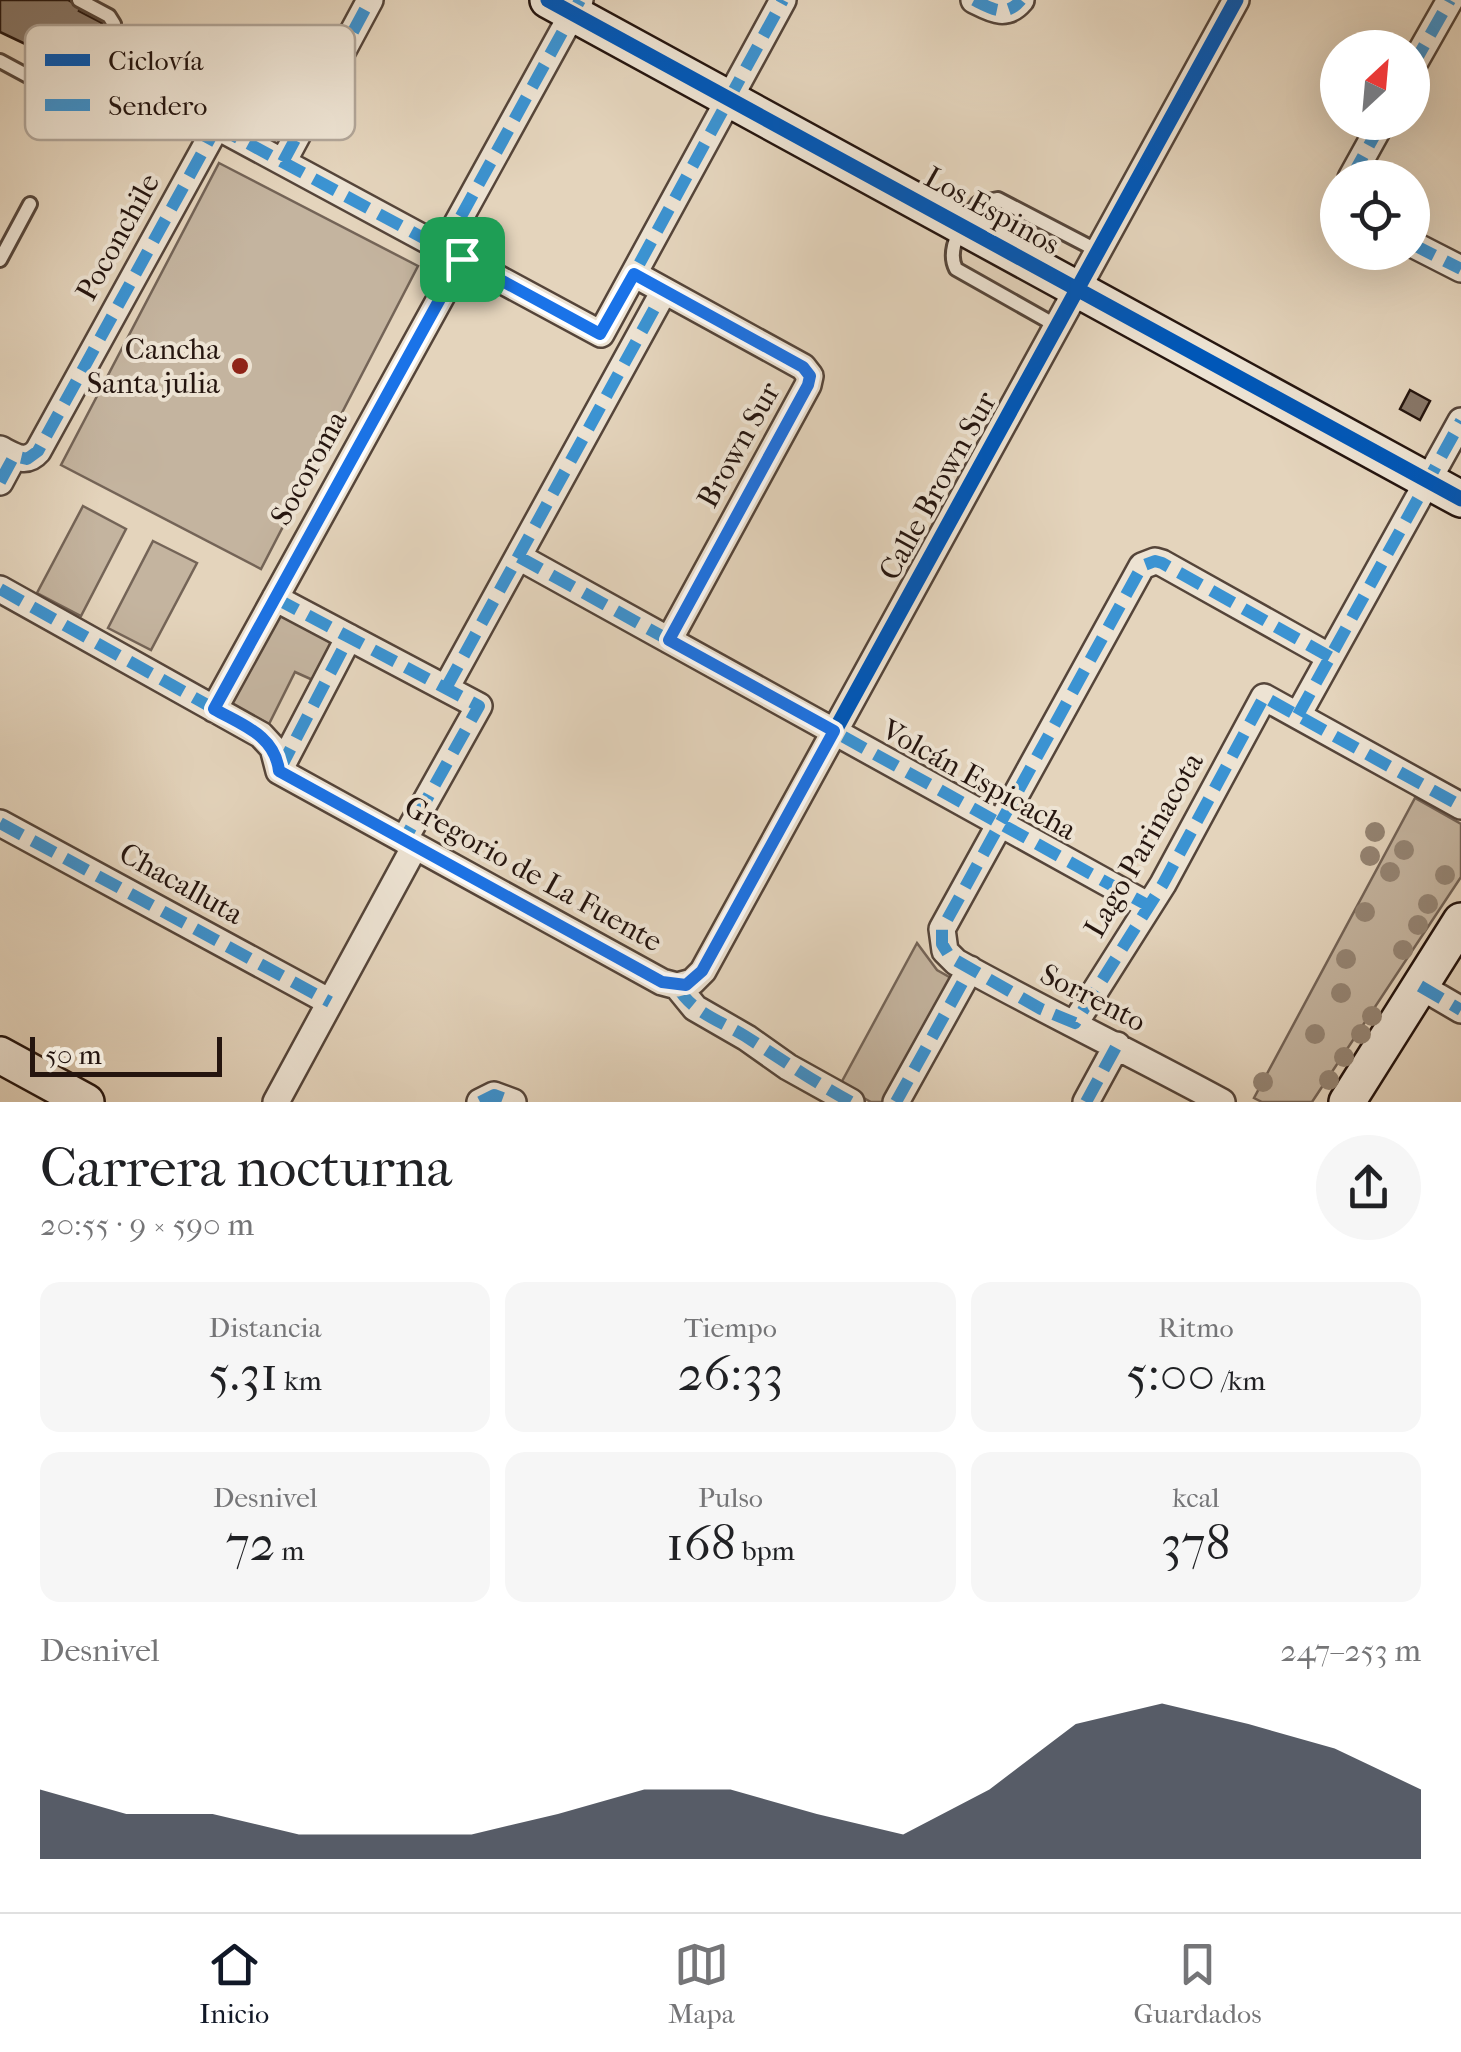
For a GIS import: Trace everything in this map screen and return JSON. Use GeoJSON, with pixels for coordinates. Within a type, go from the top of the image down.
{"type":"FeatureCollection","features":[{"type":"Feature","properties":{"kind":"street"},"geometry":{"type":"LineString","coordinates":[[355,28],[370,0]]}},
{"type":"Feature","properties":{"kind":"street"},"geometry":{"type":"LineString","coordinates":[[242,140],[600,334],[783,0]]}},
{"type":"Feature","properties":{"kind":"street"},"geometry":{"type":"LineString","coordinates":[[974,0],[1000,12],[1014,8],[1021,0]]}},
{"type":"Feature","properties":{"kind":"street","name":"Calle Brown Sur"},"geometry":{"type":"LineString","coordinates":[[678,986],[692,982],[702,971],[1236,0]]}},
{"type":"Feature","properties":{"kind":"street"},"geometry":{"type":"LineString","coordinates":[[1430,35],[1450,0]]}},
{"type":"Feature","properties":{"kind":"street","name":"Los Espinos"},"geometry":{"type":"LineString","coordinates":[[567,4],[730,99],[1461,499]]}},
{"type":"Feature","properties":{"kind":"street","name":"Socoroma"},"geometry":{"type":"LineString","coordinates":[[214,709],[452,254],[567,4]]}},
{"type":"Feature","properties":{"kind":"street","name":"Poconchile"},"geometry":{"type":"LineString","coordinates":[[0,482],[7,452],[27,459],[38,451],[208,140]]}},
{"type":"Feature","properties":{"kind":"street"},"geometry":{"type":"LineString","coordinates":[[283,162],[295,140]]}},
{"type":"Feature","properties":{"kind":"street"},"geometry":{"type":"LineString","coordinates":[[1430,253],[1461,269]]}},
{"type":"Feature","properties":{"kind":"street","name":"Brown Sur"},"geometry":{"type":"LineString","coordinates":[[634,274],[803,367],[810,376],[669,640]]}},
{"type":"Feature","properties":{"kind":"street"},"geometry":{"type":"LineString","coordinates":[[446,688],[664,291]]}},
{"type":"Feature","properties":{"kind":"street"},"geometry":{"type":"LineString","coordinates":[[1461,422],[1298,715],[1461,806]]}},
{"type":"Feature","properties":{"kind":"street","name":"Volcán Espicacha"},"geometry":{"type":"LineString","coordinates":[[519,557],[1149,906]]}},
{"type":"Feature","properties":{"kind":"street"},"geometry":{"type":"LineString","coordinates":[[1000,824],[1138,571],[1148,562],[1162,563],[1330,657]]}},
{"type":"Feature","properties":{"kind":"street","name":"Gregorio de La Fuente"},"geometry":{"type":"LineString","coordinates":[[0,589],[268,741],[278,759],[279,771],[662,982],[678,986],[695,1008],[851,1102]]}},
{"type":"Feature","properties":{"kind":"street"},"geometry":{"type":"LineString","coordinates":[[275,598],[479,706],[276,1102]]}},
{"type":"Feature","properties":{"kind":"street"},"geometry":{"type":"LineString","coordinates":[[279,771],[349,637]]}},
{"type":"Feature","properties":{"kind":"street","name":"Lago Parinacota"},"geometry":{"type":"LineString","coordinates":[[1075,1023],[1149,906],[1264,697],[1298,715]]}},
{"type":"Feature","properties":{"kind":"street","name":"Chacalluta"},"geometry":{"type":"LineString","coordinates":[[0,823],[330,1002]]}},
{"type":"Feature","properties":{"kind":"street","name":"Sorrento"},"geometry":{"type":"LineString","coordinates":[[1000,824],[942,930],[942,944],[950,957],[1040,1009],[1075,1023],[1222,1102]]}},
{"type":"Feature","properties":{"kind":"street"},"geometry":{"type":"LineString","coordinates":[[1347,1102],[1461,920]]}},
{"type":"Feature","properties":{"kind":"street"},"geometry":{"type":"LineString","coordinates":[[896,1102],[970,969]]}},
{"type":"Feature","properties":{"kind":"street"},"geometry":{"type":"LineString","coordinates":[[1420,986],[1461,1010]]}},
{"type":"Feature","properties":{"kind":"street"},"geometry":{"type":"LineString","coordinates":[[1086,1102],[1116,1045]]}},
{"type":"Feature","properties":{"kind":"street"},"geometry":{"type":"LineString","coordinates":[[0,1055],[86,1102]]}},
{"type":"Feature","properties":{"kind":"street"},"geometry":{"type":"LineString","coordinates":[[480,1102],[494,1095],[513,1102]]}},
{"type":"Feature","properties":{"kind":"lane"},"geometry":{"type":"LineString","coordinates":[[79,0],[108,16],[113,25]]}},
{"type":"Feature","properties":{"kind":"lane"},"geometry":{"type":"LineString","coordinates":[[0,62],[25,75]]}},
{"type":"Feature","properties":{"kind":"lane"},"geometry":{"type":"LineString","coordinates":[[1056,326],[956,269],[952,250],[963,227],[978,203],[998,200],[1098,251]]}},
{"type":"Feature","properties":{"kind":"lane"},"geometry":{"type":"LineString","coordinates":[[0,260],[30,204]]}},
{"type":"Feature","properties":{"kind":"shaded area","name":"Cancha Santa julia"},"geometry":{"type":"Polygon","coordinates":[[[219,163],[418,266],[261,569],[61,465],[219,163]]]}},
{"type":"Feature","properties":{"kind":"shaded area"},"geometry":{"type":"Polygon","coordinates":[[[83,506],[126,529],[81,616],[37,593],[83,506]]]}},
{"type":"Feature","properties":{"kind":"shaded area"},"geometry":{"type":"Polygon","coordinates":[[[153,541],[197,563],[151,650],[108,628],[153,541]]]}},
{"type":"Feature","properties":{"kind":"shaded area"},"geometry":{"type":"Polygon","coordinates":[[[277,609],[336,639],[315,681],[295,672],[269,724],[229,703],[277,609]]]}},
{"type":"Feature","properties":{"kind":"shaded area"},"geometry":{"type":"Polygon","coordinates":[[[1415,798],[1461,824],[1461,877],[1312,1102],[1262,1102],[1254,1098],[1415,798]]]}},
{"type":"Feature","properties":{"kind":"shaded area"},"geometry":{"type":"Polygon","coordinates":[[[917,943],[937,970],[951,978],[884,1102],[871,1102],[840,1085],[917,943]]]}},
{"type":"Feature","properties":{"kind":"building"},"geometry":{"type":"Polygon","coordinates":[[[0,0],[68,0],[102,23],[25,25],[25,44],[0,32],[0,0]]]}},
{"type":"Feature","properties":{"kind":"building"},"geometry":{"type":"Polygon","coordinates":[[[1410,390],[1430,401],[1420,420],[1400,409],[1410,390]]]}},
{"type":"Feature","properties":{"kind":"marked path"},"geometry":{"type":"LineString","coordinates":[[355,28],[370,0]]}},
{"type":"Feature","properties":{"kind":"marked path"},"geometry":{"type":"LineString","coordinates":[[443,249],[580,0]]}},
{"type":"Feature","properties":{"kind":"marked path"},"geometry":{"type":"LineString","coordinates":[[242,140],[601,334],[783,0]]}},
{"type":"Feature","properties":{"kind":"marked path"},"geometry":{"type":"LineString","coordinates":[[974,0],[1004,10],[1021,0]]}},
{"type":"Feature","properties":{"kind":"marked path"},"geometry":{"type":"LineString","coordinates":[[1430,35],[1450,0]]}},
{"type":"Feature","properties":{"kind":"marked path"},"geometry":{"type":"LineString","coordinates":[[0,482],[14,456],[27,459],[38,451],[209,140]]}},
{"type":"Feature","properties":{"kind":"marked path"},"geometry":{"type":"LineString","coordinates":[[283,162],[295,140]]}},
{"type":"Feature","properties":{"kind":"marked path"},"geometry":{"type":"LineString","coordinates":[[1361,160],[1372,140]]}},
{"type":"Feature","properties":{"kind":"marked path"},"geometry":{"type":"LineString","coordinates":[[1430,253],[1461,269]]}},
{"type":"Feature","properties":{"kind":"marked path"},"geometry":{"type":"LineString","coordinates":[[214,709],[462,259]]}},
{"type":"Feature","properties":{"kind":"marked path"},"geometry":{"type":"LineString","coordinates":[[634,274],[803,367],[810,376],[669,640]]}},
{"type":"Feature","properties":{"kind":"marked path"},"geometry":{"type":"LineString","coordinates":[[446,688],[664,291]]}},
{"type":"Feature","properties":{"kind":"marked path"},"geometry":{"type":"LineString","coordinates":[[1298,715],[1461,421]]}},
{"type":"Feature","properties":{"kind":"marked path"},"geometry":{"type":"LineString","coordinates":[[519,557],[1149,906]]}},
{"type":"Feature","properties":{"kind":"marked path"},"geometry":{"type":"LineString","coordinates":[[1330,657],[1162,563],[1155,561],[1142,566],[942,929],[942,944],[950,957],[1041,1009],[1075,1023],[1163,884],[1264,697],[1461,806]]}},
{"type":"Feature","properties":{"kind":"marked path"},"geometry":{"type":"LineString","coordinates":[[0,589],[261,735],[273,748],[279,771]]}},
{"type":"Feature","properties":{"kind":"marked path"},"geometry":{"type":"LineString","coordinates":[[275,598],[479,706],[404,840]]}},
{"type":"Feature","properties":{"kind":"marked path"},"geometry":{"type":"LineString","coordinates":[[279,771],[349,637]]}},
{"type":"Feature","properties":{"kind":"marked path"},"geometry":{"type":"LineString","coordinates":[[0,823],[330,1002]]}},
{"type":"Feature","properties":{"kind":"marked path"},"geometry":{"type":"LineString","coordinates":[[896,1102],[970,969]]}},
{"type":"Feature","properties":{"kind":"marked path"},"geometry":{"type":"LineString","coordinates":[[677,986],[698,1009],[851,1102]]}},
{"type":"Feature","properties":{"kind":"marked path"},"geometry":{"type":"LineString","coordinates":[[1420,986],[1461,1010]]}},
{"type":"Feature","properties":{"kind":"marked path"},"geometry":{"type":"LineString","coordinates":[[1086,1102],[1117,1045]]}},
{"type":"Feature","properties":{"kind":"marked path"},"geometry":{"type":"LineString","coordinates":[[480,1102],[494,1095],[513,1102]]}},
{"type":"Feature","properties":{"kind":"cycle path"},"geometry":{"type":"LineString","coordinates":[[548,0],[1461,499]]}},
{"type":"Feature","properties":{"kind":"cycle path"},"geometry":{"type":"LineString","coordinates":[[677,986],[692,982],[703,971],[1236,0]]}},
{"type":"Feature","properties":{"kind":"place","name":"Cancha Santa julia"},"geometry":{"type":"Point","coordinates":[240,366]}},
{"type":"Feature","properties":{"kind":"route"},"geometry":{"type":"LineString","coordinates":[[462,259],[600,334],[634,274],[803,367],[810,376],[669,640],[834,731],[702,971],[686,985],[669,986],[279,771],[278,759],[268,741],[214,709],[462,259]]}}]}
